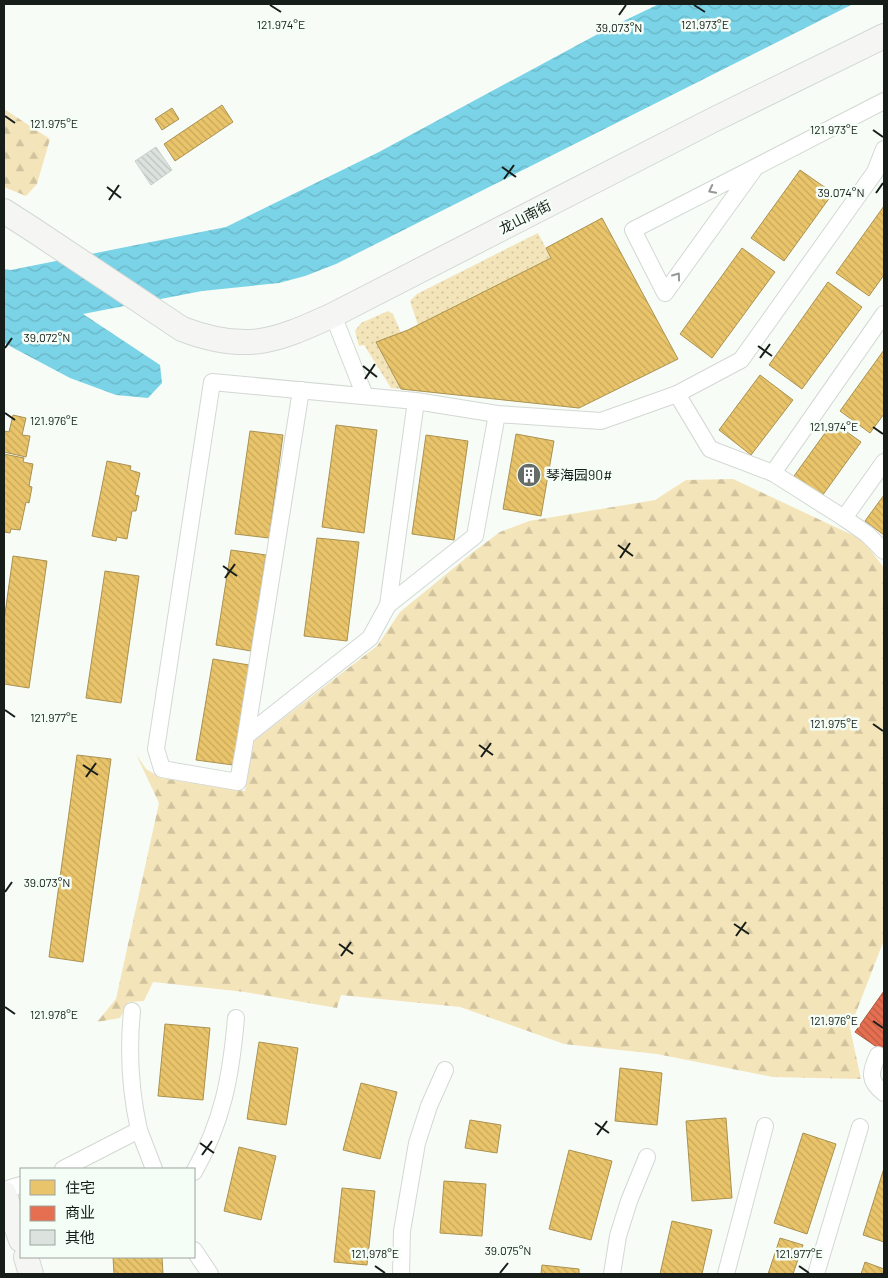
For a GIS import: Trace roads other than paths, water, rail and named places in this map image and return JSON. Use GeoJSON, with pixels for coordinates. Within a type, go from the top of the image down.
{"type":"FeatureCollection","features":[{"type":"Feature","properties":{"kind":"street","name":"龙山南街"},"geometry":{"type":"LineString","coordinates":[[4,211],[182,329],[208,338],[238,343],[265,341],[290,335],[333,315],[711,121],[884,36]]}},
{"type":"Feature","properties":{"kind":"street"},"geometry":{"type":"LineString","coordinates":[[756,168],[664,293],[633,230],[884,102]]}},
{"type":"Feature","properties":{"kind":"street"},"geometry":{"type":"LineString","coordinates":[[301,390],[238,782],[162,769],[156,749],[212,382],[301,390],[416,401],[496,414],[601,421],[677,394],[741,360],[876,172],[884,149]]}},
{"type":"Feature","properties":{"kind":"street"},"geometry":{"type":"LineString","coordinates":[[772,473],[884,314]]}},
{"type":"Feature","properties":{"kind":"street"},"geometry":{"type":"LineString","coordinates":[[333,315],[365,396]]}},
{"type":"Feature","properties":{"kind":"street"},"geometry":{"type":"LineString","coordinates":[[677,394],[710,449],[772,473],[867,534],[884,551]]}},
{"type":"Feature","properties":{"kind":"street"},"geometry":{"type":"LineString","coordinates":[[246,736],[370,638],[388,605],[416,401]]}},
{"type":"Feature","properties":{"kind":"street"},"geometry":{"type":"LineString","coordinates":[[388,605],[475,536],[496,414]]}},
{"type":"Feature","properties":{"kind":"street"},"geometry":{"type":"LineString","coordinates":[[844,518],[884,462]]}},
{"type":"Feature","properties":{"kind":"street"},"geometry":{"type":"LineString","coordinates":[[132,1011],[129,1067],[139,1130],[154,1168]]}},
{"type":"Feature","properties":{"kind":"street"},"geometry":{"type":"LineString","coordinates":[[195,1170],[212,1135],[224,1102],[232,1060],[236,1018]]}},
{"type":"Feature","properties":{"kind":"street"},"geometry":{"type":"LineString","coordinates":[[878,1056],[871,1071],[874,1084],[884,1093]]}},
{"type":"Feature","properties":{"kind":"street"},"geometry":{"type":"LineString","coordinates":[[401,1274],[402,1231],[416,1142],[445,1070]]}},
{"type":"Feature","properties":{"kind":"street"},"geometry":{"type":"LineString","coordinates":[[726,1274],[765,1126]]}},
{"type":"Feature","properties":{"kind":"street"},"geometry":{"type":"LineString","coordinates":[[816,1274],[860,1127]]}},
{"type":"Feature","properties":{"kind":"street"},"geometry":{"type":"LineString","coordinates":[[65,1168],[139,1130]]}},
{"type":"Feature","properties":{"kind":"street"},"geometry":{"type":"LineString","coordinates":[[612,1274],[618,1236],[629,1201],[647,1157]]}},
{"type":"Feature","properties":{"kind":"street"},"geometry":{"type":"LineString","coordinates":[[20,1185],[4,1191],[20,1237]]}},
{"type":"Feature","properties":{"kind":"street"},"geometry":{"type":"LineString","coordinates":[[195,1252],[210,1274]]}},
{"type":"Feature","properties":{"kind":"street"},"geometry":{"type":"LineString","coordinates":[[26,1258],[31,1274]]}},
{"type":"Feature","properties":{"kind":"water"},"geometry":{"type":"Polygon","coordinates":[[[659,4],[853,4],[336,264],[305,276],[279,283],[202,291],[83,314],[160,365],[162,383],[148,398],[116,395],[70,378],[4,343],[4,269],[11,270],[226,227],[379,152],[609,28],[659,4]]]}},
{"type":"Feature","properties":{"kind":"place","name":"琴海园90#"},"geometry":{"type":"Point","coordinates":[529,475]}}]}
